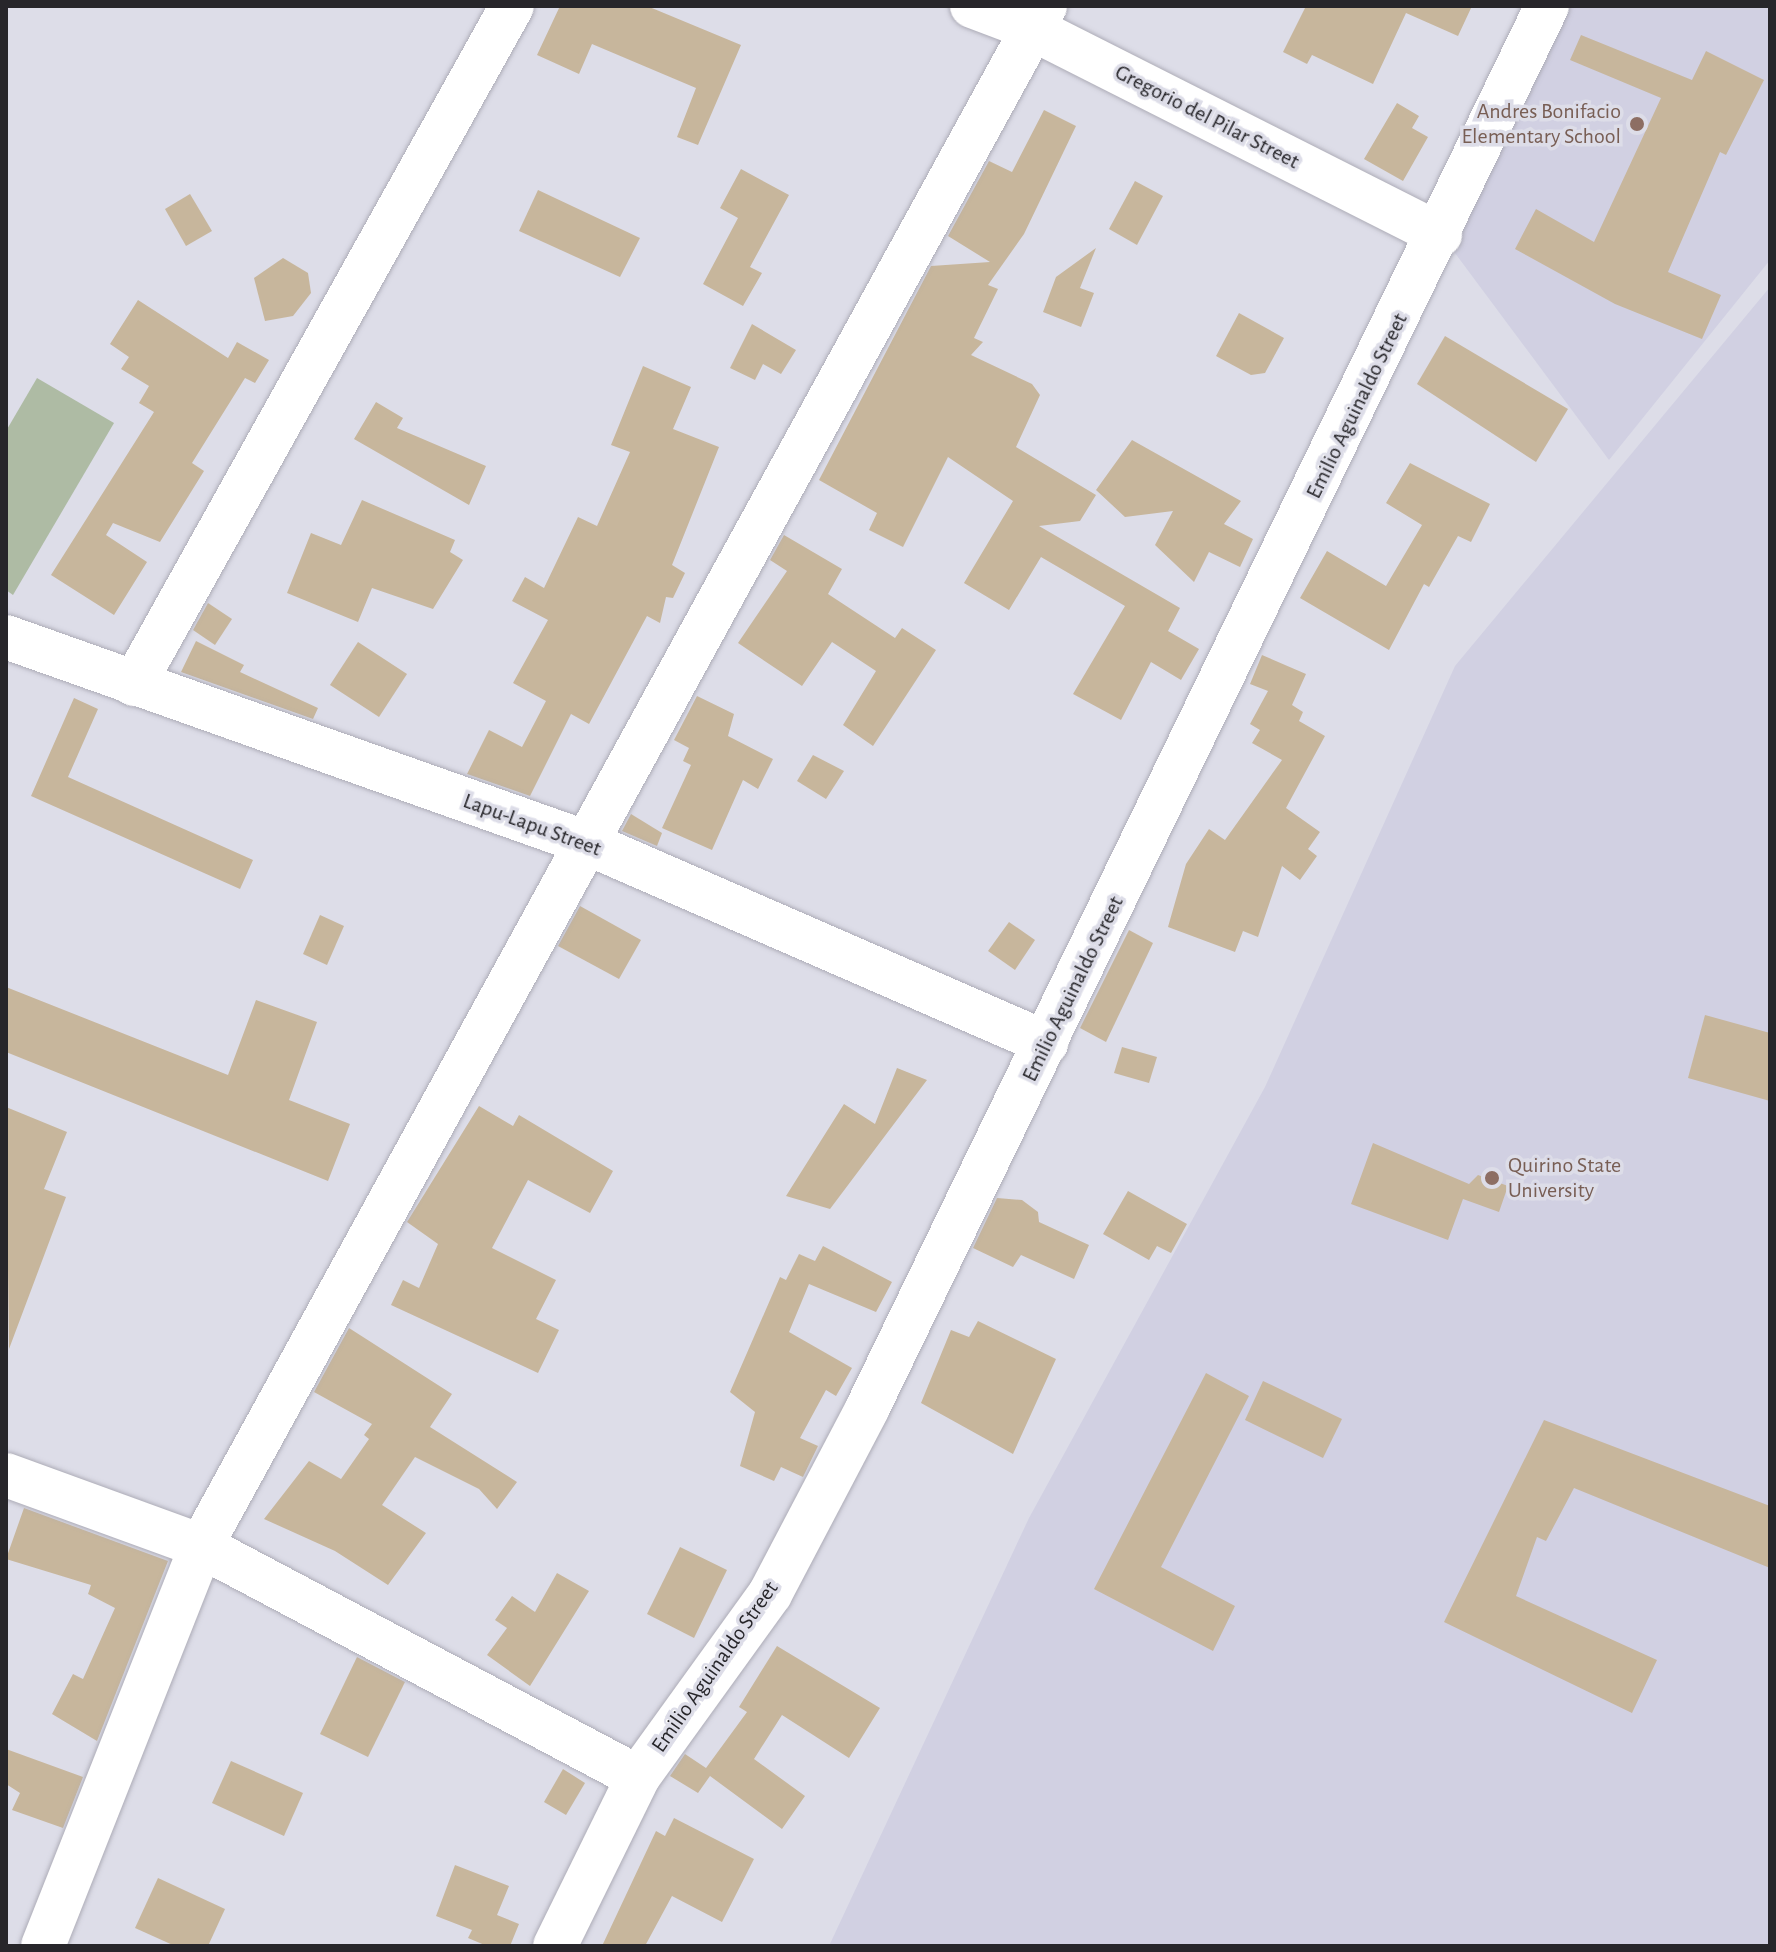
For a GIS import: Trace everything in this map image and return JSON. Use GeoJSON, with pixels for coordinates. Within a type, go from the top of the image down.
{"type":"FeatureCollection","features":[{"type":"Feature","properties":{"kind":"street"},"geometry":{"type":"LineString","coordinates":[[134,684],[512,6]]}},
{"type":"Feature","properties":{"kind":"street","name":"Gregorio del Pilar Street"},"geometry":{"type":"LineString","coordinates":[[972,6],[1039,18],[1440,235]]}},
{"type":"Feature","properties":{"kind":"street","name":"Emilio Aguinaldo Street"},"geometry":{"type":"LineString","coordinates":[[555,1946],[638,1777],[770,1594],[1046,1043],[1440,235],[1547,6]]}},
{"type":"Feature","properties":{"kind":"street"},"geometry":{"type":"LineString","coordinates":[[43,1946],[201,1546],[1039,18]]}},
{"type":"Feature","properties":{"kind":"street","name":"Lapu-Lapu Street"},"geometry":{"type":"LineString","coordinates":[[6,637],[587,843],[1046,1043]]}},
{"type":"Feature","properties":{"kind":"street"},"geometry":{"type":"LineString","coordinates":[[6,1475],[201,1546],[638,1777]]}},
{"type":"Feature","properties":{"kind":"shaded area","name":"Andres Bonifacio Elementary School"},"geometry":{"type":"Polygon","coordinates":[[[1561,6],[1770,6],[1770,260],[1609,460],[1446,241],[1561,6]]]}},
{"type":"Feature","properties":{"kind":"shaded area","name":"Quirino State University"},"geometry":{"type":"Polygon","coordinates":[[[1770,287],[1770,1946],[829,1946],[1029,1518],[1265,1087],[1455,666],[1770,287]]]}},
{"type":"Feature","properties":{"kind":"green space"},"geometry":{"type":"Polygon","coordinates":[[[37,378],[114,423],[13,595],[6,590],[6,431],[37,378]]]}},
{"type":"Feature","properties":{"kind":"building"},"geometry":{"type":"Polygon","coordinates":[[[560,6],[647,6],[741,45],[698,145],[677,137],[696,88],[592,44],[579,74],[537,55],[560,6]]]}},
{"type":"Feature","properties":{"kind":"building"},"geometry":{"type":"Polygon","coordinates":[[[1306,6],[1472,6],[1458,36],[1406,13],[1373,84],[1312,55],[1307,64],[1283,52],[1306,6]]]}},
{"type":"Feature","properties":{"kind":"building"},"geometry":{"type":"Polygon","coordinates":[[[1581,35],[1692,80],[1706,51],[1764,80],[1726,155],[1720,152],[1668,272],[1721,295],[1702,339],[1615,304],[1515,249],[1536,209],[1594,242],[1661,98],[1570,60],[1581,35]]]}},
{"type":"Feature","properties":{"kind":"building"},"geometry":{"type":"Polygon","coordinates":[[[1397,103],[1419,116],[1412,128],[1428,137],[1403,181],[1364,159],[1397,103]]]}},
{"type":"Feature","properties":{"kind":"building"},"geometry":{"type":"Polygon","coordinates":[[[1044,110],[1076,126],[1024,234],[988,285],[998,289],[974,338],[983,342],[971,355],[1032,384],[1040,395],[1016,447],[1096,495],[1080,521],[1039,526],[1180,608],[1168,631],[1199,649],[1181,680],[1151,662],[1121,720],[1073,694],[1125,606],[1041,557],[1009,610],[964,583],[1013,501],[948,457],[903,547],[869,530],[877,513],[819,480],[931,266],[990,262],[948,236],[989,161],[1012,172],[1044,110]]]}},
{"type":"Feature","properties":{"kind":"building"},"geometry":{"type":"Polygon","coordinates":[[[741,169],[789,195],[750,267],[762,273],[743,306],[703,284],[738,218],[720,208],[741,169]]]}},
{"type":"Feature","properties":{"kind":"building"},"geometry":{"type":"Polygon","coordinates":[[[1135,181],[1163,196],[1137,245],[1109,229],[1135,181]]]}},
{"type":"Feature","properties":{"kind":"building"},"geometry":{"type":"Polygon","coordinates":[[[538,190],[640,238],[620,277],[519,231],[538,190]]]}},
{"type":"Feature","properties":{"kind":"building"},"geometry":{"type":"Polygon","coordinates":[[[190,194],[212,231],[186,246],[165,209],[190,194]]]}},
{"type":"Feature","properties":{"kind":"building"},"geometry":{"type":"Polygon","coordinates":[[[1096,248],[1080,288],[1094,293],[1081,327],[1043,312],[1056,277],[1096,248]]]}},
{"type":"Feature","properties":{"kind":"building"},"geometry":{"type":"Polygon","coordinates":[[[283,258],[308,273],[311,293],[293,316],[265,321],[254,278],[283,258]]]}},
{"type":"Feature","properties":{"kind":"building"},"geometry":{"type":"Polygon","coordinates":[[[138,300],[228,358],[237,342],[269,360],[255,383],[245,378],[192,463],[204,471],[160,542],[113,523],[106,535],[147,562],[114,615],[51,575],[154,412],[139,403],[149,386],[121,369],[129,357],[110,344],[138,300]]]}},
{"type":"Feature","properties":{"kind":"building"},"geometry":{"type":"Polygon","coordinates":[[[1239,313],[1284,338],[1265,373],[1251,375],[1216,356],[1239,313]]]}},
{"type":"Feature","properties":{"kind":"building"},"geometry":{"type":"Polygon","coordinates":[[[752,324],[796,350],[781,374],[763,364],[755,380],[730,368],[752,324]]]}},
{"type":"Feature","properties":{"kind":"building"},"geometry":{"type":"Polygon","coordinates":[[[1445,336],[1568,409],[1536,462],[1417,384],[1445,336]]]}},
{"type":"Feature","properties":{"kind":"building"},"geometry":{"type":"Polygon","coordinates":[[[643,366],[691,387],[673,429],[719,447],[672,565],[685,573],[673,598],[666,597],[660,623],[647,616],[589,724],[571,714],[530,796],[467,774],[489,730],[522,747],[546,701],[513,683],[548,620],[512,601],[525,577],[544,588],[578,517],[597,526],[630,452],[611,445],[643,366]]]}},
{"type":"Feature","properties":{"kind":"building"},"geometry":{"type":"Polygon","coordinates":[[[376,402],[403,418],[397,428],[486,466],[469,505],[354,439],[376,402]]]}},
{"type":"Feature","properties":{"kind":"building"},"geometry":{"type":"Polygon","coordinates":[[[1132,440],[1241,501],[1224,524],[1253,539],[1240,567],[1209,552],[1194,582],[1155,545],[1173,511],[1125,517],[1096,490],[1132,440]]]}},
{"type":"Feature","properties":{"kind":"building"},"geometry":{"type":"Polygon","coordinates":[[[1410,463],[1490,504],[1471,542],[1458,536],[1429,587],[1424,584],[1389,650],[1300,598],[1327,551],[1386,586],[1422,525],[1386,503],[1410,463]]]}},
{"type":"Feature","properties":{"kind":"building"},"geometry":{"type":"Polygon","coordinates":[[[362,500],[455,540],[450,552],[463,560],[433,609],[372,588],[358,622],[287,593],[311,533],[341,545],[362,500]]]}},
{"type":"Feature","properties":{"kind":"building"},"geometry":{"type":"Polygon","coordinates":[[[784,535],[842,569],[828,594],[895,638],[902,628],[936,650],[873,746],[843,725],[876,671],[832,642],[802,686],[738,643],[787,571],[770,560],[784,535]]]}},
{"type":"Feature","properties":{"kind":"building"},"geometry":{"type":"Polygon","coordinates":[[[208,603],[232,619],[215,645],[193,630],[208,603]]]}},
{"type":"Feature","properties":{"kind":"building"},"geometry":{"type":"Polygon","coordinates":[[[196,641],[244,665],[240,672],[318,708],[313,719],[181,672],[196,641]]]}},
{"type":"Feature","properties":{"kind":"building"},"geometry":{"type":"Polygon","coordinates":[[[358,642],[407,674],[379,717],[330,685],[358,642]]]}},
{"type":"Feature","properties":{"kind":"building"},"geometry":{"type":"Polygon","coordinates":[[[1262,655],[1306,674],[1292,705],[1303,712],[1299,721],[1325,736],[1286,808],[1320,832],[1308,849],[1317,856],[1300,880],[1282,866],[1258,937],[1243,931],[1235,952],[1168,927],[1186,864],[1209,829],[1225,840],[1282,760],[1252,743],[1260,730],[1250,724],[1268,691],[1250,684],[1262,655]]]}},
{"type":"Feature","properties":{"kind":"building"},"geometry":{"type":"Polygon","coordinates":[[[697,696],[734,714],[728,736],[773,759],[758,789],[743,780],[712,850],[662,828],[691,765],[683,761],[689,748],[674,740],[697,696]]]}},
{"type":"Feature","properties":{"kind":"building"},"geometry":{"type":"Polygon","coordinates":[[[74,698],[98,709],[68,777],[253,860],[240,889],[31,796],[74,698]]]}},
{"type":"Feature","properties":{"kind":"building"},"geometry":{"type":"Polygon","coordinates":[[[813,755],[844,771],[826,799],[797,781],[813,755]]]}},
{"type":"Feature","properties":{"kind":"building"},"geometry":{"type":"Polygon","coordinates":[[[631,814],[662,833],[657,846],[622,831],[631,814]]]}},
{"type":"Feature","properties":{"kind":"building"},"geometry":{"type":"Polygon","coordinates":[[[580,906],[641,940],[619,979],[558,946],[580,906]]]}},
{"type":"Feature","properties":{"kind":"building"},"geometry":{"type":"Polygon","coordinates":[[[320,915],[344,926],[327,965],[303,954],[320,915]]]}},
{"type":"Feature","properties":{"kind":"building"},"geometry":{"type":"Polygon","coordinates":[[[1009,922],[1035,940],[1015,970],[988,951],[1009,922]]]}},
{"type":"Feature","properties":{"kind":"building"},"geometry":{"type":"Polygon","coordinates":[[[1129,930],[1153,943],[1106,1042],[1080,1028],[1129,930]]]}},
{"type":"Feature","properties":{"kind":"building"},"geometry":{"type":"Polygon","coordinates":[[[6,987],[228,1075],[256,1000],[317,1022],[289,1100],[350,1124],[328,1181],[6,1052],[6,987]]]}},
{"type":"Feature","properties":{"kind":"building"},"geometry":{"type":"Polygon","coordinates":[[[1705,1015],[1770,1033],[1770,1101],[1688,1078],[1705,1015]]]}},
{"type":"Feature","properties":{"kind":"building"},"geometry":{"type":"Polygon","coordinates":[[[1122,1047],[1157,1057],[1149,1083],[1114,1073],[1122,1047]]]}},
{"type":"Feature","properties":{"kind":"building"},"geometry":{"type":"Polygon","coordinates":[[[897,1068],[927,1080],[830,1209],[786,1196],[844,1104],[875,1124],[897,1068]]]}},
{"type":"Feature","properties":{"kind":"building"},"geometry":{"type":"Polygon","coordinates":[[[479,1106],[513,1126],[519,1115],[613,1171],[590,1213],[528,1180],[492,1248],[556,1280],[536,1319],[559,1330],[538,1373],[391,1305],[403,1280],[419,1288],[438,1244],[407,1222],[479,1106]]]}},
{"type":"Feature","properties":{"kind":"building"},"geometry":{"type":"Polygon","coordinates":[[[6,1107],[67,1132],[44,1189],[66,1197],[9,1349],[6,1107]]]}},
{"type":"Feature","properties":{"kind":"building"},"geometry":{"type":"Polygon","coordinates":[[[1373,1143],[1469,1184],[1478,1175],[1508,1186],[1499,1212],[1463,1199],[1448,1240],[1351,1204],[1373,1143]]]}},
{"type":"Feature","properties":{"kind":"building"},"geometry":{"type":"Polygon","coordinates":[[[1128,1191],[1187,1224],[1171,1253],[1157,1246],[1149,1260],[1103,1234],[1128,1191]]]}},
{"type":"Feature","properties":{"kind":"building"},"geometry":{"type":"Polygon","coordinates":[[[997,1198],[1022,1200],[1038,1212],[1039,1222],[1089,1245],[1074,1279],[1021,1255],[1013,1267],[973,1248],[997,1198]]]}},
{"type":"Feature","properties":{"kind":"building"},"geometry":{"type":"Polygon","coordinates":[[[823,1246],[892,1282],[876,1312],[809,1284],[789,1332],[852,1368],[836,1396],[826,1390],[800,1438],[818,1446],[803,1477],[781,1467],[774,1481],[740,1466],[755,1412],[730,1392],[780,1277],[786,1280],[799,1254],[815,1261],[823,1246]]]}},
{"type":"Feature","properties":{"kind":"building"},"geometry":{"type":"Polygon","coordinates":[[[978,1321],[1056,1359],[1013,1454],[921,1403],[951,1330],[969,1337],[978,1321]]]}},
{"type":"Feature","properties":{"kind":"building"},"geometry":{"type":"Polygon","coordinates":[[[349,1328],[452,1394],[430,1427],[517,1482],[497,1509],[479,1489],[415,1457],[382,1505],[426,1533],[388,1585],[335,1551],[264,1519],[309,1461],[341,1479],[369,1439],[364,1435],[372,1424],[314,1392],[349,1328]]]}},
{"type":"Feature","properties":{"kind":"building"},"geometry":{"type":"Polygon","coordinates":[[[1206,1373],[1249,1396],[1161,1567],[1235,1606],[1213,1651],[1094,1589],[1206,1373]]]}},
{"type":"Feature","properties":{"kind":"building"},"geometry":{"type":"Polygon","coordinates":[[[1263,1381],[1342,1419],[1323,1458],[1245,1420],[1263,1381]]]}},
{"type":"Feature","properties":{"kind":"building"},"geometry":{"type":"Polygon","coordinates":[[[1544,1420],[1770,1506],[1770,1568],[1574,1488],[1546,1541],[1537,1537],[1516,1596],[1657,1660],[1632,1713],[1444,1622],[1544,1420]]]}},
{"type":"Feature","properties":{"kind":"building"},"geometry":{"type":"Polygon","coordinates":[[[24,1508],[168,1561],[97,1741],[52,1714],[73,1674],[83,1679],[115,1608],[88,1594],[91,1585],[6,1559],[24,1508]]]}},
{"type":"Feature","properties":{"kind":"building"},"geometry":{"type":"Polygon","coordinates":[[[680,1547],[727,1570],[694,1638],[647,1614],[680,1547]]]}},
{"type":"Feature","properties":{"kind":"building"},"geometry":{"type":"Polygon","coordinates":[[[557,1573],[589,1591],[530,1686],[487,1655],[507,1628],[495,1620],[512,1596],[535,1612],[557,1573]]]}},
{"type":"Feature","properties":{"kind":"building"},"geometry":{"type":"Polygon","coordinates":[[[777,1646],[880,1708],[849,1758],[782,1715],[754,1759],[805,1796],[782,1829],[710,1776],[698,1793],[670,1776],[685,1754],[706,1768],[747,1712],[739,1707],[777,1646]]]}},
{"type":"Feature","properties":{"kind":"building"},"geometry":{"type":"Polygon","coordinates":[[[357,1657],[405,1682],[368,1757],[320,1734],[357,1657]]]}},
{"type":"Feature","properties":{"kind":"building"},"geometry":{"type":"Polygon","coordinates":[[[6,1749],[83,1777],[63,1828],[12,1810],[20,1793],[6,1784],[6,1749]]]}},
{"type":"Feature","properties":{"kind":"building"},"geometry":{"type":"Polygon","coordinates":[[[231,1761],[303,1793],[284,1836],[212,1803],[231,1761]]]}},
{"type":"Feature","properties":{"kind":"building"},"geometry":{"type":"Polygon","coordinates":[[[563,1769],[585,1783],[566,1815],[544,1802],[563,1769]]]}},
{"type":"Feature","properties":{"kind":"building"},"geometry":{"type":"Polygon","coordinates":[[[674,1818],[754,1859],[722,1922],[672,1896],[645,1946],[602,1946],[656,1831],[665,1836],[674,1818]]]}},
{"type":"Feature","properties":{"kind":"building"},"geometry":{"type":"Polygon","coordinates":[[[455,1865],[509,1886],[497,1915],[519,1924],[510,1946],[487,1946],[468,1938],[472,1930],[436,1916],[455,1865]]]}},
{"type":"Feature","properties":{"kind":"building"},"geometry":{"type":"Polygon","coordinates":[[[158,1878],[225,1909],[208,1946],[175,1946],[135,1928],[158,1878]]]}},
{"type":"Feature","properties":{"kind":"place","name":"Andres Bonifacio Elementary School"},"geometry":{"type":"Point","coordinates":[1637,124]}},
{"type":"Feature","properties":{"kind":"place","name":"Quirino State University"},"geometry":{"type":"Point","coordinates":[1492,1178]}}]}
